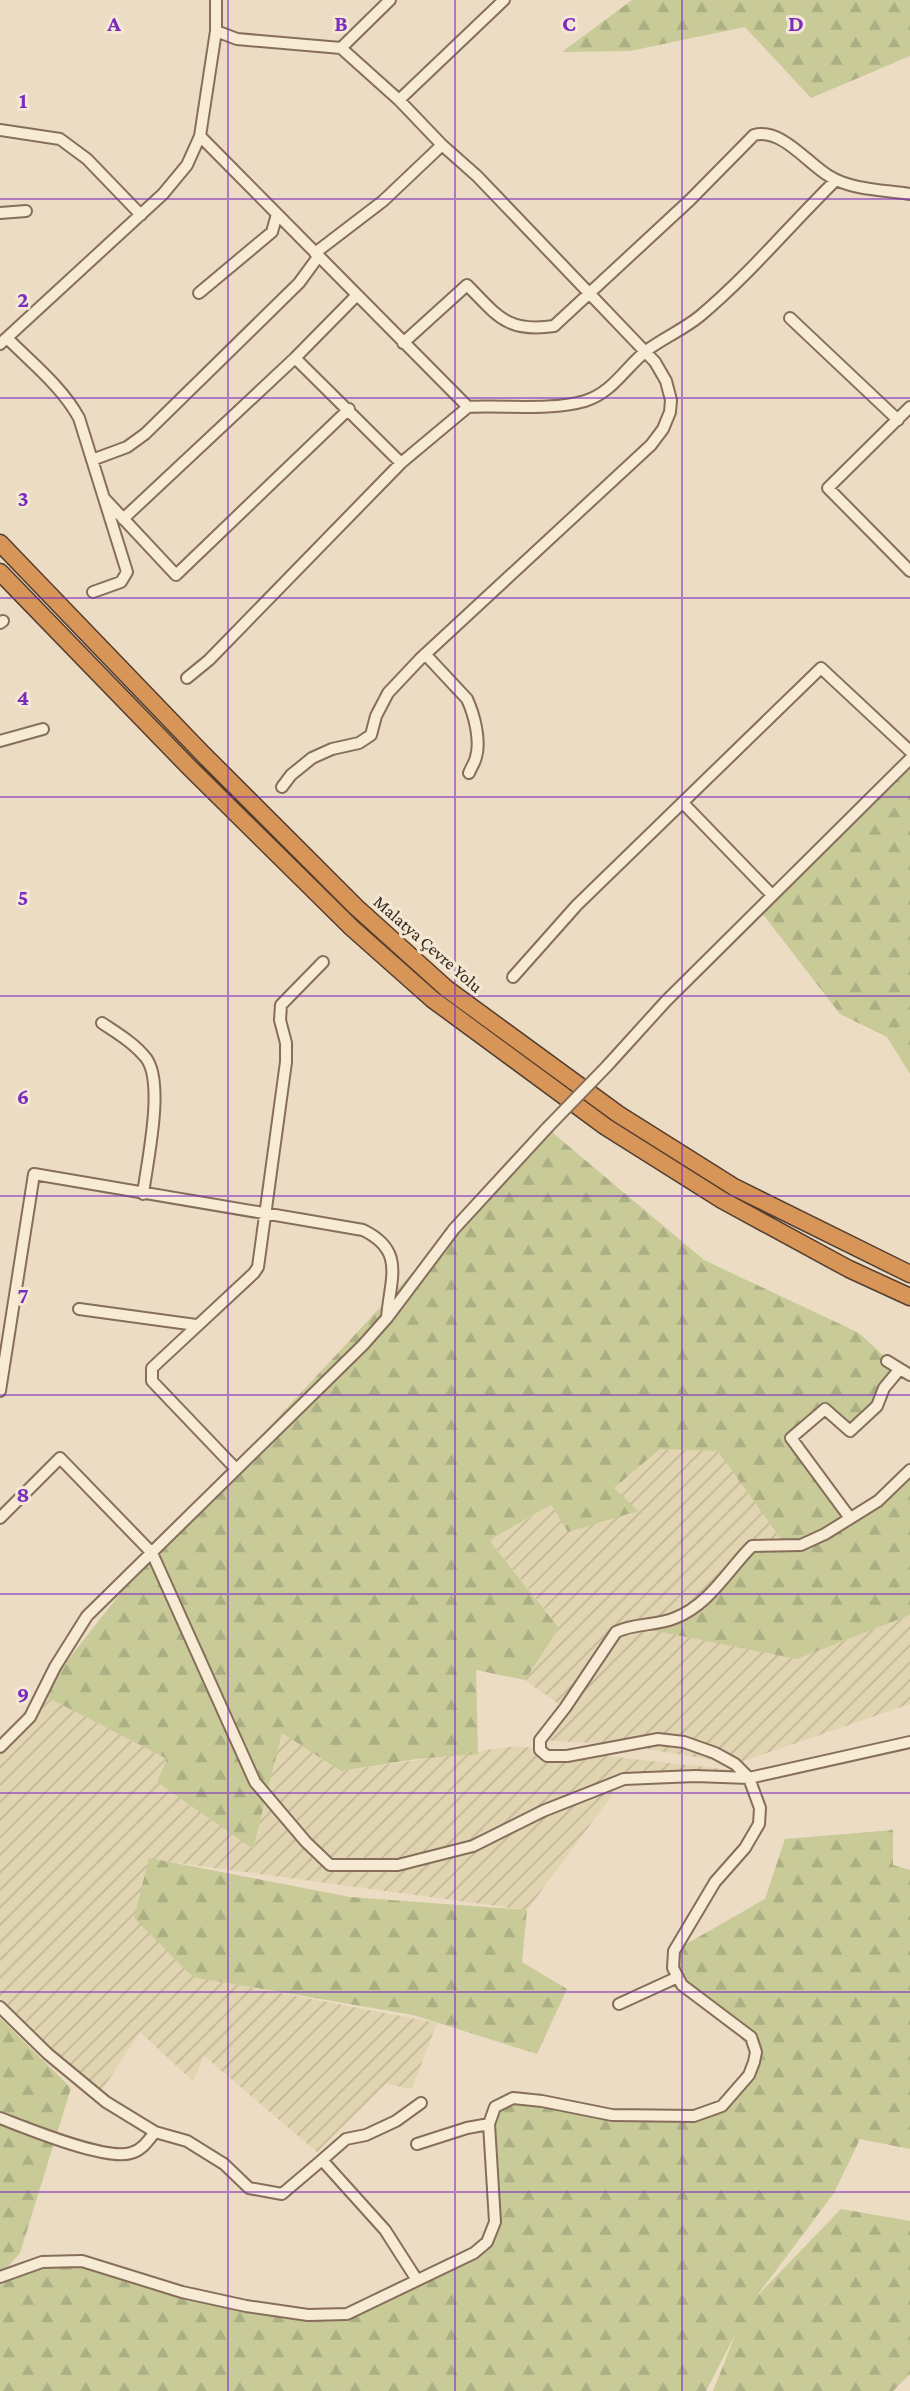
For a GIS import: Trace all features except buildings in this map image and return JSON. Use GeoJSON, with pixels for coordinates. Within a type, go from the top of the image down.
{"type":"FeatureCollection","features":[{"type":"Feature","properties":{"kind":"highway","name":"Malatya Çevre Yolu"},"geometry":{"type":"LineString","coordinates":[[0,543],[356,907],[447,989],[618,1114],[734,1187],[910,1273]]}},
{"type":"Feature","properties":{"kind":"highway","name":"Malatya Çevre Yolu"},"geometry":{"type":"LineString","coordinates":[[0,572],[352,928],[432,999],[606,1127],[722,1200],[849,1269],[910,1297]]}},
{"type":"Feature","properties":{"kind":"street"},"geometry":{"type":"LineString","coordinates":[[93,592],[121,582],[127,572],[79,418],[72,406],[3,341],[179,177],[196,149],[200,136],[216,31],[216,0]]}},
{"type":"Feature","properties":{"kind":"street"},"geometry":{"type":"LineString","coordinates":[[341,48],[390,0]]}},
{"type":"Feature","properties":{"kind":"street"},"geometry":{"type":"LineString","coordinates":[[399,100],[504,0]]}},
{"type":"Feature","properties":{"kind":"street"},"geometry":{"type":"LineString","coordinates":[[216,31],[237,39],[341,48],[477,176],[655,362],[666,381],[671,400],[670,412],[663,429],[626,468],[425,653],[388,693],[370,735],[359,743],[332,749],[312,758],[291,775],[282,788]]}},
{"type":"Feature","properties":{"kind":"street"},"geometry":{"type":"LineString","coordinates":[[0,130],[60,139],[87,159],[141,215]]}},
{"type":"Feature","properties":{"kind":"street"},"geometry":{"type":"LineString","coordinates":[[402,343],[467,285],[500,318],[516,326],[554,326],[690,200],[754,135],[762,133],[782,140],[836,180],[910,194]]}},
{"type":"Feature","properties":{"kind":"street"},"geometry":{"type":"LineString","coordinates":[[200,136],[468,407]]}},
{"type":"Feature","properties":{"kind":"street"},"geometry":{"type":"LineString","coordinates":[[92,460],[127,447],[145,434],[299,283],[317,255],[383,201],[442,145]]}},
{"type":"Feature","properties":{"kind":"street"},"geometry":{"type":"LineString","coordinates":[[187,678],[209,660],[401,463],[468,407],[515,405],[556,408],[601,395],[645,352],[701,316],[781,239],[836,180]]}},
{"type":"Feature","properties":{"kind":"street"},"geometry":{"type":"LineString","coordinates":[[0,214],[26,211]]}},
{"type":"Feature","properties":{"kind":"street"},"geometry":{"type":"LineString","coordinates":[[199,293],[272,232],[277,214]]}},
{"type":"Feature","properties":{"kind":"street"},"geometry":{"type":"LineString","coordinates":[[123,520],[295,358],[357,295]]}},
{"type":"Feature","properties":{"kind":"street"},"geometry":{"type":"LineString","coordinates":[[790,318],[898,420]]}},
{"type":"Feature","properties":{"kind":"street"},"geometry":{"type":"LineString","coordinates":[[295,358],[401,463]]}},
{"type":"Feature","properties":{"kind":"street"},"geometry":{"type":"LineString","coordinates":[[828,488],[910,407]]}},
{"type":"Feature","properties":{"kind":"street"},"geometry":{"type":"LineString","coordinates":[[104,498],[176,575],[349,409]]}},
{"type":"Feature","properties":{"kind":"street"},"geometry":{"type":"LineString","coordinates":[[816,487],[828,488],[910,571]]}},
{"type":"Feature","properties":{"kind":"street"},"geometry":{"type":"LineString","coordinates":[[425,653],[467,699],[470,706],[477,756],[469,773]]}},
{"type":"Feature","properties":{"kind":"street"},"geometry":{"type":"LineString","coordinates":[[513,977],[578,905],[821,668],[910,751]]}},
{"type":"Feature","properties":{"kind":"street"},"geometry":{"type":"LineString","coordinates":[[0,741],[43,729]]}},
{"type":"Feature","properties":{"kind":"street"},"geometry":{"type":"LineString","coordinates":[[0,1747],[30,1717],[55,1667],[87,1616],[387,1318],[446,1238],[547,1128],[667,1001],[910,759]]}},
{"type":"Feature","properties":{"kind":"street"},"geometry":{"type":"LineString","coordinates":[[683,803],[772,895]]}},
{"type":"Feature","properties":{"kind":"street"},"geometry":{"type":"LineString","coordinates":[[236,1469],[152,1381],[152,1368],[258,1267],[286,1062],[286,1043],[280,1020],[281,1005],[323,962]]}},
{"type":"Feature","properties":{"kind":"street"},"geometry":{"type":"LineString","coordinates":[[102,1023],[121,1035],[146,1059],[154,1078],[155,1096],[143,1194]]}},
{"type":"Feature","properties":{"kind":"street"},"geometry":{"type":"LineString","coordinates":[[0,1391],[34,1174],[363,1230],[385,1244],[392,1259],[387,1318]]}},
{"type":"Feature","properties":{"kind":"street"},"geometry":{"type":"LineString","coordinates":[[79,1309],[196,1325]]}},
{"type":"Feature","properties":{"kind":"street"},"geometry":{"type":"LineString","coordinates":[[850,1518],[790,1438],[825,1409],[850,1431],[877,1406],[884,1388],[905,1373],[887,1361]]}},
{"type":"Feature","properties":{"kind":"street"},"geometry":{"type":"LineString","coordinates":[[0,1518],[60,1458],[152,1553],[254,1782],[306,1842],[330,1865],[398,1865],[473,1846],[543,1811],[624,1779],[695,1776],[749,1778],[910,1742]]}},
{"type":"Feature","properties":{"kind":"street"},"geometry":{"type":"LineString","coordinates":[[0,2277],[42,2262],[82,2261],[182,2292],[246,2306],[308,2315],[347,2314],[474,2253],[486,2242],[495,2222],[489,2124],[495,2106],[513,2098],[612,2115],[694,2116],[722,2106],[749,2075],[756,2052],[751,2037],[682,1985],[673,1968],[674,1951],[715,1882],[745,1847],[759,1824],[760,1808],[749,1778],[735,1764],[715,1753],[684,1742],[658,1739],[567,1756],[547,1756],[540,1750],[540,1740],[616,1632],[624,1628],[660,1624],[679,1617],[698,1605],[721,1583],[752,1546],[800,1545],[825,1534],[878,1501],[910,1470]]}},
{"type":"Feature","properties":{"kind":"street"},"geometry":{"type":"LineString","coordinates":[[619,2004],[678,1977]]}},
{"type":"Feature","properties":{"kind":"street"},"geometry":{"type":"LineString","coordinates":[[0,2007],[48,2054],[106,2102],[155,2132],[187,2141],[224,2164],[249,2188],[266,2193],[282,2194],[346,2139],[366,2135],[396,2121],[421,2103]]}},
{"type":"Feature","properties":{"kind":"street"},"geometry":{"type":"LineString","coordinates":[[0,2118],[35,2132],[112,2154],[129,2154],[140,2150],[155,2132]]}},
{"type":"Feature","properties":{"kind":"street"},"geometry":{"type":"LineString","coordinates":[[417,2144],[489,2124]]}},
{"type":"Feature","properties":{"kind":"street"},"geometry":{"type":"LineString","coordinates":[[322,2160],[385,2230],[417,2280]]}},
{"type":"Feature","properties":{"kind":"shaded area"},"geometry":{"type":"Polygon","coordinates":[[[660,1449],[718,1451],[787,1547],[745,1553],[670,1621],[797,1659],[910,1615],[910,1704],[735,1764],[624,1745],[540,1740],[563,1707],[525,1680],[559,1627],[489,1540],[552,1505],[637,1511],[614,1488],[660,1449]]]}},
{"type":"Feature","properties":{"kind":"shaded area"},"geometry":{"type":"Polygon","coordinates":[[[41,1694],[167,1759],[253,1849],[282,1732],[341,1771],[516,1746],[742,1771],[624,1779],[527,1910],[149,1859],[202,1978],[437,2023],[412,2089],[386,2084],[317,2152],[204,2056],[193,2081],[140,2032],[98,2096],[0,2006],[0,1740],[41,1694]]]}},
{"type":"Feature","properties":{"kind":"green space"},"geometry":{"type":"Polygon","coordinates":[[[632,0],[910,0],[910,56],[811,98],[745,27],[630,51],[562,52],[632,0]]]}},
{"type":"Feature","properties":{"kind":"green space"},"geometry":{"type":"Polygon","coordinates":[[[910,758],[910,1074],[887,1037],[840,1014],[759,909],[910,758]]]}},
{"type":"Feature","properties":{"kind":"green space"},"geometry":{"type":"Polygon","coordinates":[[[547,1128],[704,1260],[859,1333],[899,1370],[862,1420],[850,1431],[825,1409],[791,1438],[848,1515],[870,1506],[910,1465],[910,1615],[797,1659],[636,1627],[698,1605],[752,1546],[783,1542],[718,1451],[660,1449],[614,1488],[638,1511],[568,1532],[551,1505],[489,1540],[559,1628],[525,1680],[476,1670],[478,1754],[417,1759],[341,1771],[282,1733],[253,1849],[157,1782],[167,1759],[41,1694],[152,1553],[547,1128]]]}},
{"type":"Feature","properties":{"kind":"green space"},"geometry":{"type":"Polygon","coordinates":[[[893,1830],[893,1865],[910,1870],[910,2149],[860,2139],[834,2193],[756,2297],[841,2209],[910,2221],[910,2374],[893,2391],[713,2391],[736,2333],[706,2391],[0,2391],[0,2284],[15,2271],[82,2261],[260,2308],[347,2314],[474,2253],[495,2222],[489,2124],[506,2102],[542,2101],[676,2115],[722,2106],[755,2052],[678,1977],[674,1951],[765,1899],[785,1839],[893,1830]]]}},
{"type":"Feature","properties":{"kind":"green space"},"geometry":{"type":"Polygon","coordinates":[[[149,1858],[350,1897],[527,1910],[522,1962],[567,1989],[537,2054],[413,2015],[193,1977],[134,1918],[149,1858]]]}},
{"type":"Feature","properties":{"kind":"green space"},"geometry":{"type":"Polygon","coordinates":[[[0,2018],[71,2088],[20,2253],[0,2275],[0,2018]]]}}]}
